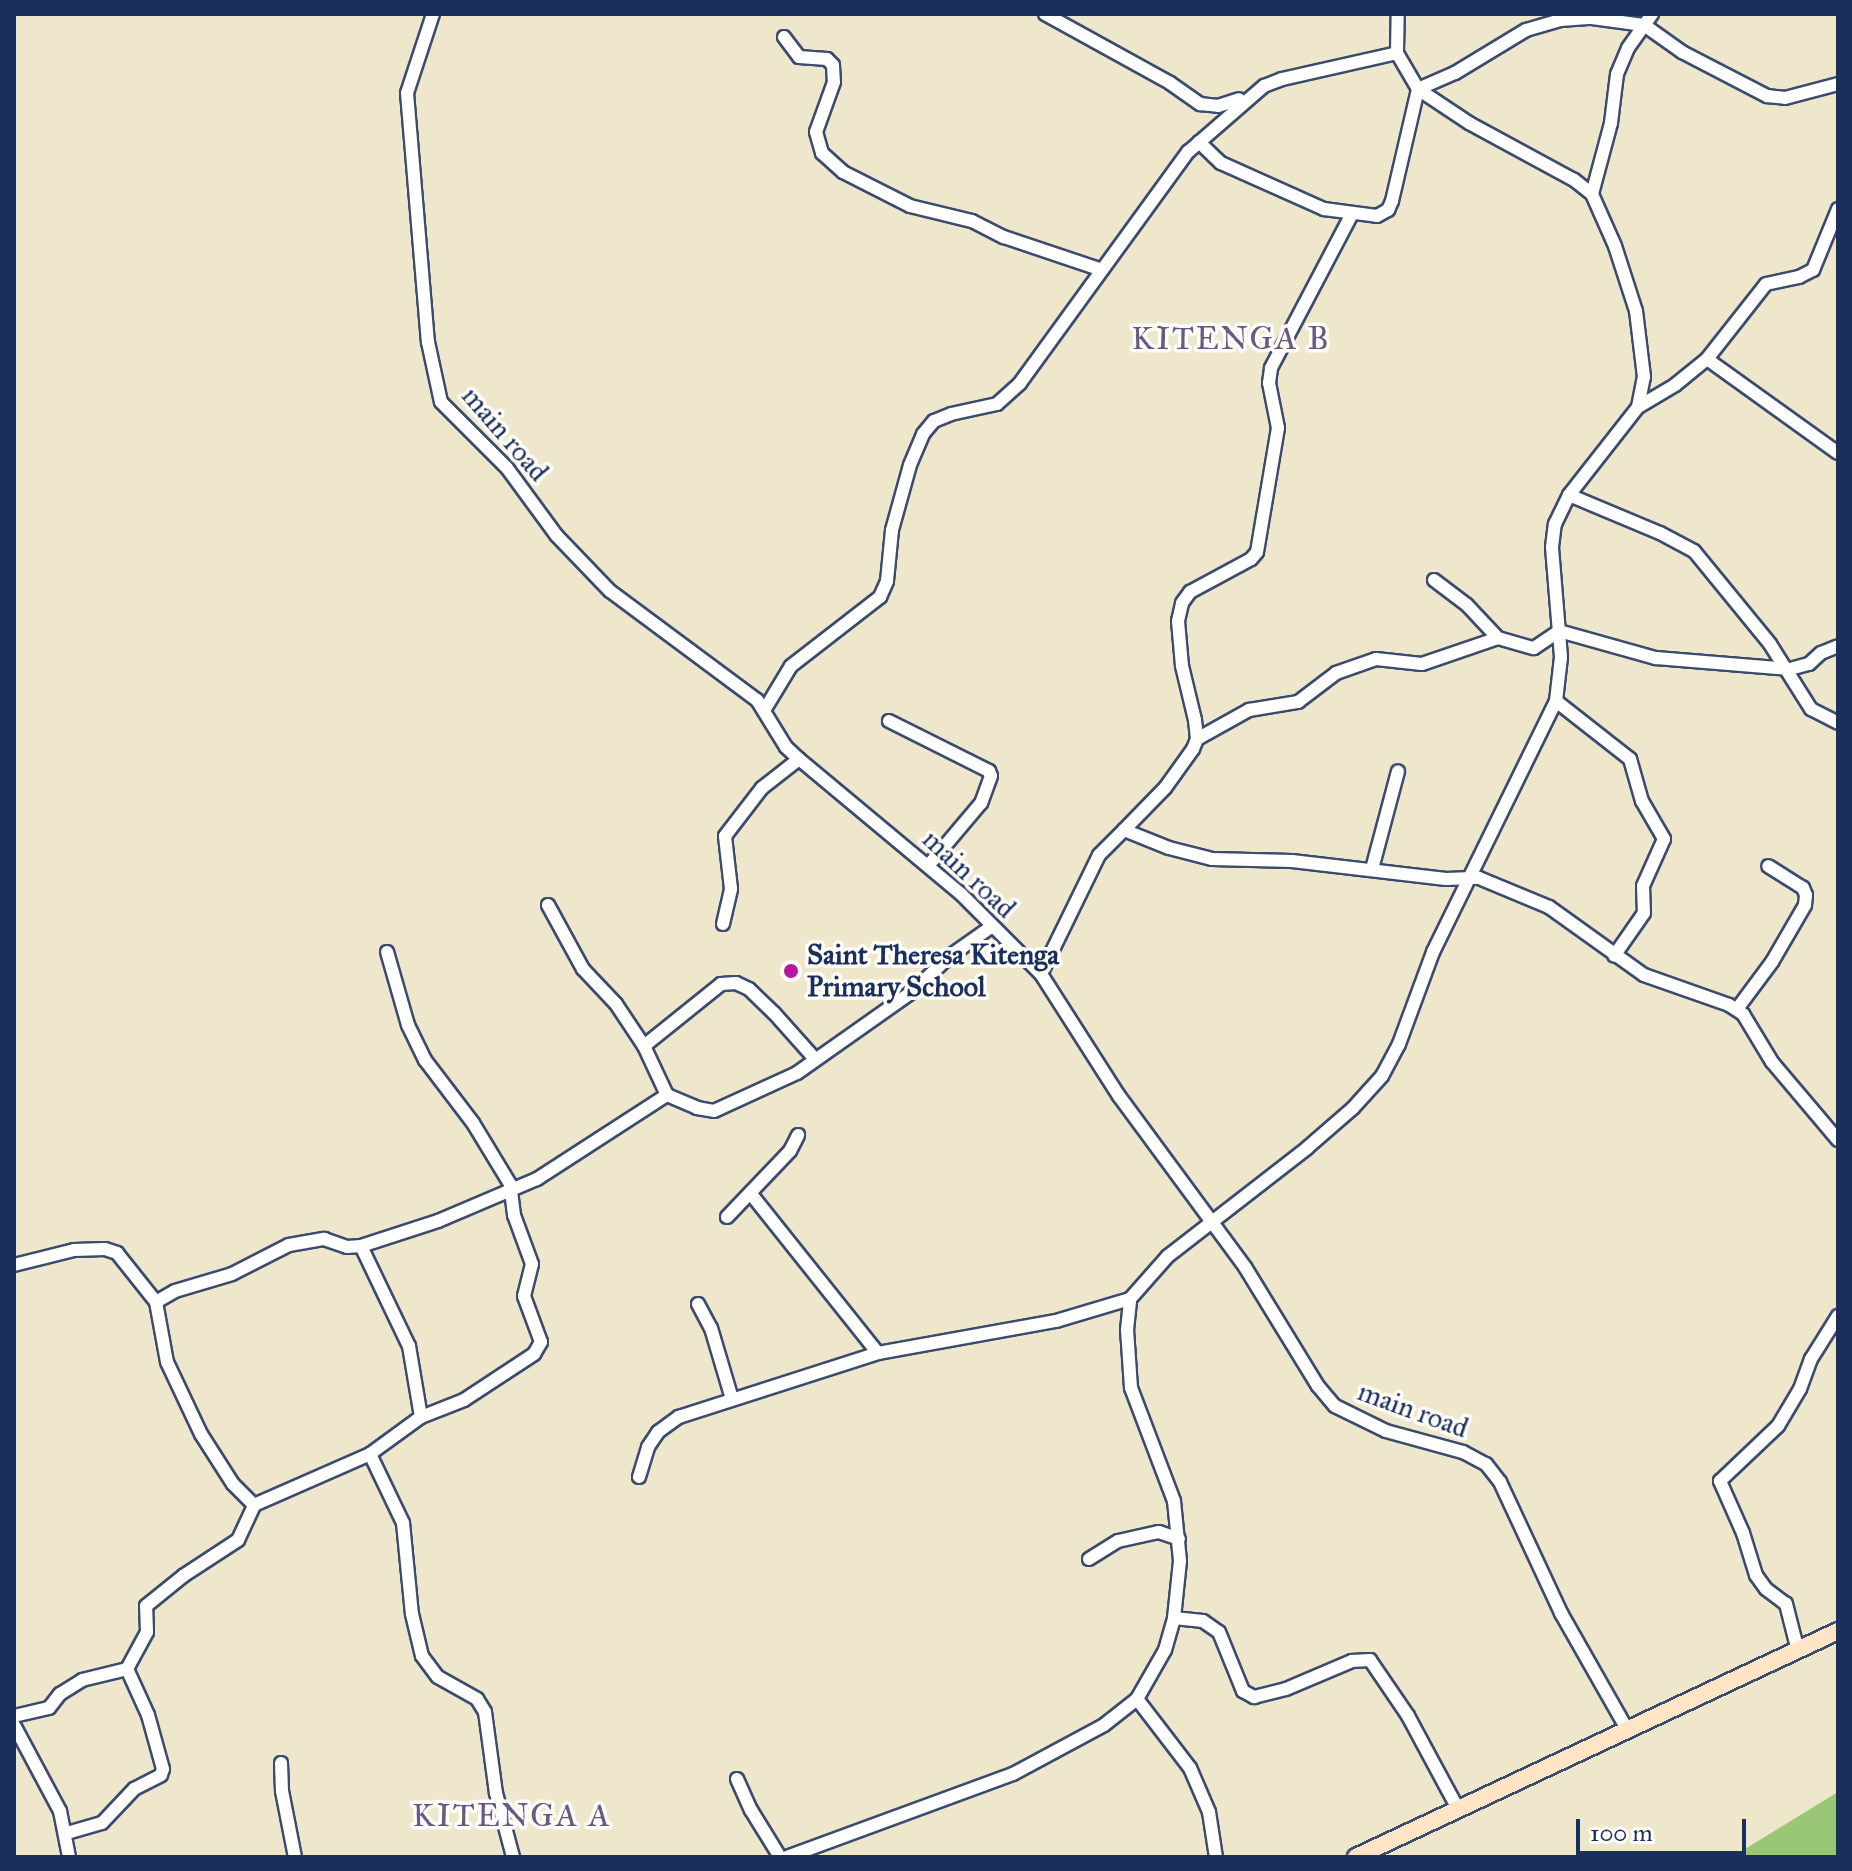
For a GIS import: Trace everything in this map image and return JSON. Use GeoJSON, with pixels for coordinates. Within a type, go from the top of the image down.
{"type":"FeatureCollection","features":[{"type":"Feature","properties":{"kind":"main road"},"geometry":{"type":"LineString","coordinates":[[1356,1857],[1838,1631]]}},
{"type":"Feature","properties":{"kind":"street","name":"main road"},"geometry":{"type":"LineString","coordinates":[[433,14],[407,93],[428,342],[441,402],[507,468],[557,536],[610,591],[765,709],[786,747],[961,894],[1041,974],[1142,1130],[1214,1222],[1274,1311],[1318,1386],[1335,1406],[1386,1431],[1463,1452],[1486,1464],[1500,1482],[1561,1613],[1627,1729]]}},
{"type":"Feature","properties":{"kind":"street"},"geometry":{"type":"LineString","coordinates":[[1045,14],[1170,83],[1200,104],[1218,106],[1282,79],[1397,53]]}},
{"type":"Feature","properties":{"kind":"street"},"geometry":{"type":"LineString","coordinates":[[1398,14],[1397,53],[1418,89],[1469,123],[1574,180],[1592,194],[1615,246],[1636,311],[1644,377],[1638,407]]}},
{"type":"Feature","properties":{"kind":"street"},"geometry":{"type":"LineString","coordinates":[[1418,89],[1455,73],[1526,30],[1560,20],[1592,18],[1648,19],[1682,52],[1767,96],[1785,98],[1838,84]]}},
{"type":"Feature","properties":{"kind":"street"},"geometry":{"type":"LineString","coordinates":[[1592,194],[1611,123],[1617,74],[1628,48],[1648,19]]}},
{"type":"Feature","properties":{"kind":"street"},"geometry":{"type":"LineString","coordinates":[[784,37],[799,57],[827,59],[833,65],[834,82],[816,132],[822,153],[843,172],[910,206],[972,221],[1018,243],[1102,270]]}},
{"type":"Feature","properties":{"kind":"street"},"geometry":{"type":"LineString","coordinates":[[1199,142],[1221,163],[1324,209],[1377,216],[1388,210],[1418,89]]}},
{"type":"Feature","properties":{"kind":"street"},"geometry":{"type":"LineString","coordinates":[[765,709],[791,666],[880,597],[887,581],[892,530],[910,465],[923,434],[934,421],[997,404],[1020,383],[1166,177],[1250,95]]}},
{"type":"Feature","properties":{"kind":"street"},"geometry":{"type":"LineString","coordinates":[[639,1477],[648,1447],[658,1432],[679,1417],[878,1353],[1056,1321],[1130,1299],[1168,1256],[1330,1128],[1382,1076],[1399,1044],[1433,952],[1467,878],[1556,701],[1561,679],[1552,547],[1560,508],[1638,407],[1675,385],[1707,359],[1766,284],[1799,277],[1813,270],[1838,209]]}},
{"type":"Feature","properties":{"kind":"street"},"geometry":{"type":"LineString","coordinates":[[1197,739],[1182,666],[1178,621],[1182,603],[1190,592],[1251,559],[1257,552],[1278,428],[1269,383],[1271,368],[1352,214]]}},
{"type":"Feature","properties":{"kind":"street"},"geometry":{"type":"LineString","coordinates":[[1707,359],[1838,453]]}},
{"type":"Feature","properties":{"kind":"street"},"geometry":{"type":"LineString","coordinates":[[1569,495],[1660,533],[1694,551],[1770,644],[1811,709],[1838,723]]}},
{"type":"Feature","properties":{"kind":"street"},"geometry":{"type":"LineString","coordinates":[[1434,580],[1467,605],[1498,638],[1534,648],[1559,631],[1656,658],[1801,668],[1821,653],[1838,646]]}},
{"type":"Feature","properties":{"kind":"street"},"geometry":{"type":"LineString","coordinates":[[1041,974],[1076,909],[1099,855],[1165,788],[1197,739],[1249,710],[1298,702],[1336,673],[1376,659],[1422,664],[1498,638]]}},
{"type":"Feature","properties":{"kind":"street"},"geometry":{"type":"LineString","coordinates":[[1556,701],[1630,759],[1642,801],[1664,839],[1643,886],[1644,913],[1614,956]]}},
{"type":"Feature","properties":{"kind":"street"},"geometry":{"type":"LineString","coordinates":[[889,721],[989,771],[991,776],[981,803],[928,866]]}},
{"type":"Feature","properties":{"kind":"street"},"geometry":{"type":"LineString","coordinates":[[723,924],[731,889],[725,836],[762,788],[799,759]]}},
{"type":"Feature","properties":{"kind":"street"},"geometry":{"type":"LineString","coordinates":[[1372,869],[1398,771]]}},
{"type":"Feature","properties":{"kind":"street"},"geometry":{"type":"LineString","coordinates":[[1124,830],[1169,848],[1212,859],[1292,861],[1494,883],[1549,907],[1644,975],[1737,1009],[1748,1021],[1772,1062],[1838,1140]]}},
{"type":"Feature","properties":{"kind":"street"},"geometry":{"type":"LineString","coordinates":[[1737,1009],[1772,962],[1805,905],[1803,888],[1768,866]]}},
{"type":"Feature","properties":{"kind":"street"},"geometry":{"type":"LineString","coordinates":[[548,905],[583,969],[616,1004],[644,1046],[667,1095],[697,1108],[714,1111],[797,1073],[912,992],[950,956],[991,927]]}},
{"type":"Feature","properties":{"kind":"street"},"geometry":{"type":"LineString","coordinates":[[14,1716],[49,1708],[60,1694],[82,1680],[127,1669],[147,1632],[146,1606],[183,1576],[238,1540],[254,1505],[370,1454],[421,1417],[464,1400],[539,1348],[540,1335],[524,1296],[532,1264],[514,1215],[505,1172],[473,1123],[425,1060],[408,1025],[387,952]]}},
{"type":"Feature","properties":{"kind":"street"},"geometry":{"type":"LineString","coordinates":[[644,1046],[721,984],[736,983],[749,989],[774,1013],[815,1059]]}},
{"type":"Feature","properties":{"kind":"street"},"geometry":{"type":"LineString","coordinates":[[156,1302],[175,1291],[232,1274],[299,1242],[324,1239],[347,1247],[403,1235],[510,1191],[575,1157],[667,1095]]}},
{"type":"Feature","properties":{"kind":"street"},"geometry":{"type":"LineString","coordinates":[[727,1217],[790,1151],[798,1135]]}},
{"type":"Feature","properties":{"kind":"street"},"geometry":{"type":"LineString","coordinates":[[751,1194],[878,1353]]}},
{"type":"Feature","properties":{"kind":"street"},"geometry":{"type":"LineString","coordinates":[[361,1246],[409,1346],[421,1417]]}},
{"type":"Feature","properties":{"kind":"street"},"geometry":{"type":"LineString","coordinates":[[14,1265],[74,1250],[112,1250],[156,1302],[172,1377],[210,1451],[254,1505]]}},
{"type":"Feature","properties":{"kind":"street"},"geometry":{"type":"LineString","coordinates":[[787,1857],[1013,1774],[1104,1725],[1137,1699],[1158,1666],[1174,1618],[1179,1539],[1174,1501],[1131,1388],[1127,1330],[1130,1299]]}},
{"type":"Feature","properties":{"kind":"street"},"geometry":{"type":"LineString","coordinates":[[698,1304],[711,1328],[732,1399]]}},
{"type":"Feature","properties":{"kind":"street"},"geometry":{"type":"LineString","coordinates":[[1798,1651],[1786,1604],[1766,1589],[1756,1575],[1743,1533],[1720,1481],[1778,1426],[1800,1389],[1811,1359],[1838,1316]]}},
{"type":"Feature","properties":{"kind":"street"},"geometry":{"type":"LineString","coordinates":[[370,1454],[403,1523],[412,1614],[422,1656],[438,1677],[477,1699],[485,1712],[496,1793],[513,1857]]}},
{"type":"Feature","properties":{"kind":"street"},"geometry":{"type":"LineString","coordinates":[[1089,1559],[1118,1541],[1159,1532],[1179,1539]]}},
{"type":"Feature","properties":{"kind":"street"},"geometry":{"type":"LineString","coordinates":[[1174,1618],[1203,1621],[1219,1632],[1243,1691],[1254,1697],[1286,1689],[1352,1661],[1370,1660],[1408,1716],[1458,1809]]}},
{"type":"Feature","properties":{"kind":"street"},"geometry":{"type":"LineString","coordinates":[[67,1833],[102,1823],[134,1789],[161,1775],[163,1769],[148,1715],[127,1669]]}},
{"type":"Feature","properties":{"kind":"street"},"geometry":{"type":"LineString","coordinates":[[1137,1699],[1190,1768],[1209,1812],[1216,1857]]}},
{"type":"Feature","properties":{"kind":"street"},"geometry":{"type":"LineString","coordinates":[[14,1725],[60,1811],[67,1833],[69,1857]]}},
{"type":"Feature","properties":{"kind":"street"},"geometry":{"type":"LineString","coordinates":[[281,1763],[282,1791],[295,1857]]}},
{"type":"Feature","properties":{"kind":"street"},"geometry":{"type":"LineString","coordinates":[[737,1779],[751,1810],[780,1857]]}},
{"type":"Feature","properties":{"kind":"green space"},"geometry":{"type":"Polygon","coordinates":[[[1838,1792],[1838,1857],[1732,1857],[1838,1792]]]}},
{"type":"Feature","properties":{"kind":"place","name":"Saint Theresa Kitenga Primary School"},"geometry":{"type":"Point","coordinates":[791,971]}},
{"type":"Feature","properties":{"kind":"district","name":"KITENGA B"},"geometry":{"type":"Point","coordinates":[1231,339]}},
{"type":"Feature","properties":{"kind":"district","name":"KITENGA A"},"geometry":{"type":"Point","coordinates":[512,1816]}}]}
